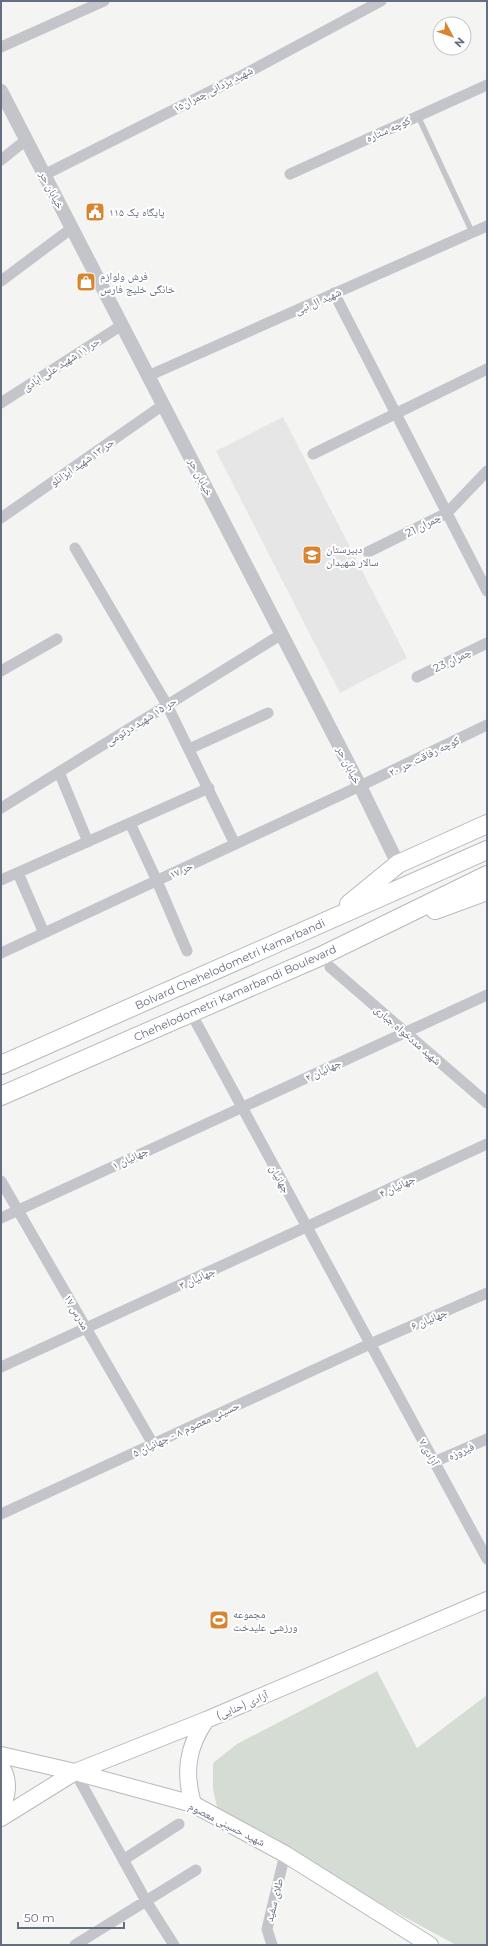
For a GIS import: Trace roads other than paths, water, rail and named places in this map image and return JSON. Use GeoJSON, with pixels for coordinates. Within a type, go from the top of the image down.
{"type":"FeatureCollection","features":[{"type":"Feature","properties":{"kind":"main road"},"geometry":{"type":"LineString","coordinates":[[330,919],[398,864],[487,824]]}},
{"type":"Feature","properties":{"kind":"main road","name":"Bolvard Chehelodometri Kamarbandi"},"geometry":{"type":"LineString","coordinates":[[1,1065],[487,850]]}},
{"type":"Feature","properties":{"kind":"main road","name":"Chehelodometri Kamarbandi Boulevard"},"geometry":{"type":"LineString","coordinates":[[1,1096],[387,925],[487,875]]}},
{"type":"Feature","properties":{"kind":"main road"},"geometry":{"type":"LineString","coordinates":[[387,925],[473,898],[487,891]]}},
{"type":"Feature","properties":{"kind":"main road","name":"آزادی (حنایی)"},"geometry":{"type":"LineString","coordinates":[[1,1818],[75,1772],[206,1720],[487,1600]]}},
{"type":"Feature","properties":{"kind":"main road"},"geometry":{"type":"LineString","coordinates":[[193,1804],[187,1775],[188,1760],[197,1732],[206,1720]]}},
{"type":"Feature","properties":{"kind":"main road","name":"شهید حسینی معصوم"},"geometry":{"type":"LineString","coordinates":[[1,1755],[75,1772],[193,1804],[285,1854],[430,1945]]}},
{"type":"Feature","properties":{"kind":"main road"},"geometry":{"type":"LineString","coordinates":[[1,1766],[7,1775],[8,1791],[1,1810]]}},
{"type":"Feature","properties":{"kind":"street"},"geometry":{"type":"LineString","coordinates":[[1,47],[104,1]]}},
{"type":"Feature","properties":{"kind":"street","name":"شهید یزدانی چمران۱۵"},"geometry":{"type":"LineString","coordinates":[[44,175],[239,77],[381,1]]}},
{"type":"Feature","properties":{"kind":"street","name":"کوچه ستاره"},"geometry":{"type":"LineString","coordinates":[[290,174],[487,85]]}},
{"type":"Feature","properties":{"kind":"street","name":"خیابان حر"},"geometry":{"type":"LineString","coordinates":[[1,91],[282,634],[398,864]]}},
{"type":"Feature","properties":{"kind":"street"},"geometry":{"type":"LineString","coordinates":[[1,160],[26,140]]}},
{"type":"Feature","properties":{"kind":"street","name":"شهید ال نبی"},"geometry":{"type":"LineString","coordinates":[[148,376],[487,226]]}},
{"type":"Feature","properties":{"kind":"street"},"geometry":{"type":"LineString","coordinates":[[1,281],[72,228]]}},
{"type":"Feature","properties":{"kind":"street"},"geometry":{"type":"LineString","coordinates":[[334,293],[487,591]]}},
{"type":"Feature","properties":{"kind":"street","name":"حر ۱۱ شهید علی ابادی"},"geometry":{"type":"LineString","coordinates":[[1,404],[122,325]]}},
{"type":"Feature","properties":{"kind":"street"},"geometry":{"type":"LineString","coordinates":[[313,454],[487,369]]}},
{"type":"Feature","properties":{"kind":"street","name":"حر ۱۳ شهید ایزانلو"},"geometry":{"type":"LineString","coordinates":[[1,518],[163,405]]}},
{"type":"Feature","properties":{"kind":"street","name":"چمران 21"},"geometry":{"type":"LineString","coordinates":[[368,552],[447,513],[487,471]]}},
{"type":"Feature","properties":{"kind":"street"},"geometry":{"type":"LineString","coordinates":[[75,548],[168,705],[235,844]]}},
{"type":"Feature","properties":{"kind":"street","name":"حر ۱۵ شهید درتومی"},"geometry":{"type":"LineString","coordinates":[[1,808],[282,634]]}},
{"type":"Feature","properties":{"kind":"street"},"geometry":{"type":"LineString","coordinates":[[1,671],[57,639]]}},
{"type":"Feature","properties":{"kind":"street","name":"چمران 23"},"geometry":{"type":"LineString","coordinates":[[417,677],[487,643]]}},
{"type":"Feature","properties":{"kind":"street"},"geometry":{"type":"LineString","coordinates":[[189,749],[268,713]]}},
{"type":"Feature","properties":{"kind":"street","name":"کوچه رفاقت حر ۲۰"},"geometry":{"type":"LineString","coordinates":[[360,786],[487,725]]}},
{"type":"Feature","properties":{"kind":"street"},"geometry":{"type":"LineString","coordinates":[[59,772],[88,842]]}},
{"type":"Feature","properties":{"kind":"street","name":"حر ۱۷"},"geometry":{"type":"LineString","coordinates":[[1,953],[360,786]]}},
{"type":"Feature","properties":{"kind":"street"},"geometry":{"type":"LineString","coordinates":[[1,880],[209,788]]}},
{"type":"Feature","properties":{"kind":"street"},"geometry":{"type":"LineString","coordinates":[[130,823],[157,880],[187,951]]}},
{"type":"Feature","properties":{"kind":"street"},"geometry":{"type":"LineString","coordinates":[[18,873],[44,933]]}},
{"type":"Feature","properties":{"kind":"street","name":"شهید مددخواه جباری"},"geometry":{"type":"LineString","coordinates":[[330,967],[487,1103]]}},
{"type":"Feature","properties":{"kind":"street","name":"جهانیان ۲"},"geometry":{"type":"LineString","coordinates":[[242,1107],[487,995]]}},
{"type":"Feature","properties":{"kind":"street","name":"جهانیان"},"geometry":{"type":"LineString","coordinates":[[191,1013],[370,1344]]}},
{"type":"Feature","properties":{"kind":"street","name":"جهانیان ۱"},"geometry":{"type":"LineString","coordinates":[[1,1218],[242,1107]]}},
{"type":"Feature","properties":{"kind":"street","name":"جهانیان ۴"},"geometry":{"type":"LineString","coordinates":[[307,1228],[487,1144]]}},
{"type":"Feature","properties":{"kind":"street","name":"مدرس ۱۷"},"geometry":{"type":"LineString","coordinates":[[1,1181],[153,1444]]}},
{"type":"Feature","properties":{"kind":"street","name":"جهانیان ۳"},"geometry":{"type":"LineString","coordinates":[[1,1367],[307,1228]]}},
{"type":"Feature","properties":{"kind":"street","name":"جهانیان ۶"},"geometry":{"type":"LineString","coordinates":[[370,1344],[487,1293]]}},
{"type":"Feature","properties":{"kind":"street","name":"حسینی معصوم ۸ - جهانیان ۵"},"geometry":{"type":"LineString","coordinates":[[1,1514],[370,1344]]}},
{"type":"Feature","properties":{"kind":"street","name":"آزادی ۷"},"geometry":{"type":"LineString","coordinates":[[370,1344],[487,1559]]}},
{"type":"Feature","properties":{"kind":"street","name":"فیروزه"},"geometry":{"type":"LineString","coordinates":[[434,1462],[487,1439]]}},
{"type":"Feature","properties":{"kind":"street"},"geometry":{"type":"LineString","coordinates":[[75,1772],[146,1901],[174,1945]]}},
{"type":"Feature","properties":{"kind":"street"},"geometry":{"type":"LineString","coordinates":[[123,1860],[180,1824]]}},
{"type":"Feature","properties":{"kind":"street","name":"طلای سفید"},"geometry":{"type":"LineString","coordinates":[[272,1945],[267,1929],[285,1854]]}},
{"type":"Feature","properties":{"kind":"street"},"geometry":{"type":"LineString","coordinates":[[75,1945],[196,1870]]}},
{"type":"Feature","properties":{"kind":"lane"},"geometry":{"type":"LineString","coordinates":[[418,116],[472,232]]}},
{"type":"Feature","properties":{"kind":"place","name":"پایگاه یک ۱۱۵"},"geometry":{"type":"Point","coordinates":[95,212]}},
{"type":"Feature","properties":{"kind":"place","name":"فرش و‌لوازم خانگی خلیج فارس"},"geometry":{"type":"Point","coordinates":[86,282]}},
{"type":"Feature","properties":{"kind":"place","name":"دبیرستان سالار شهیدان"},"geometry":{"type":"Point","coordinates":[312,555]}},
{"type":"Feature","properties":{"kind":"place","name":"مجموعه ورزشی علیدخت"},"geometry":{"type":"Point","coordinates":[219,1620]}}]}
